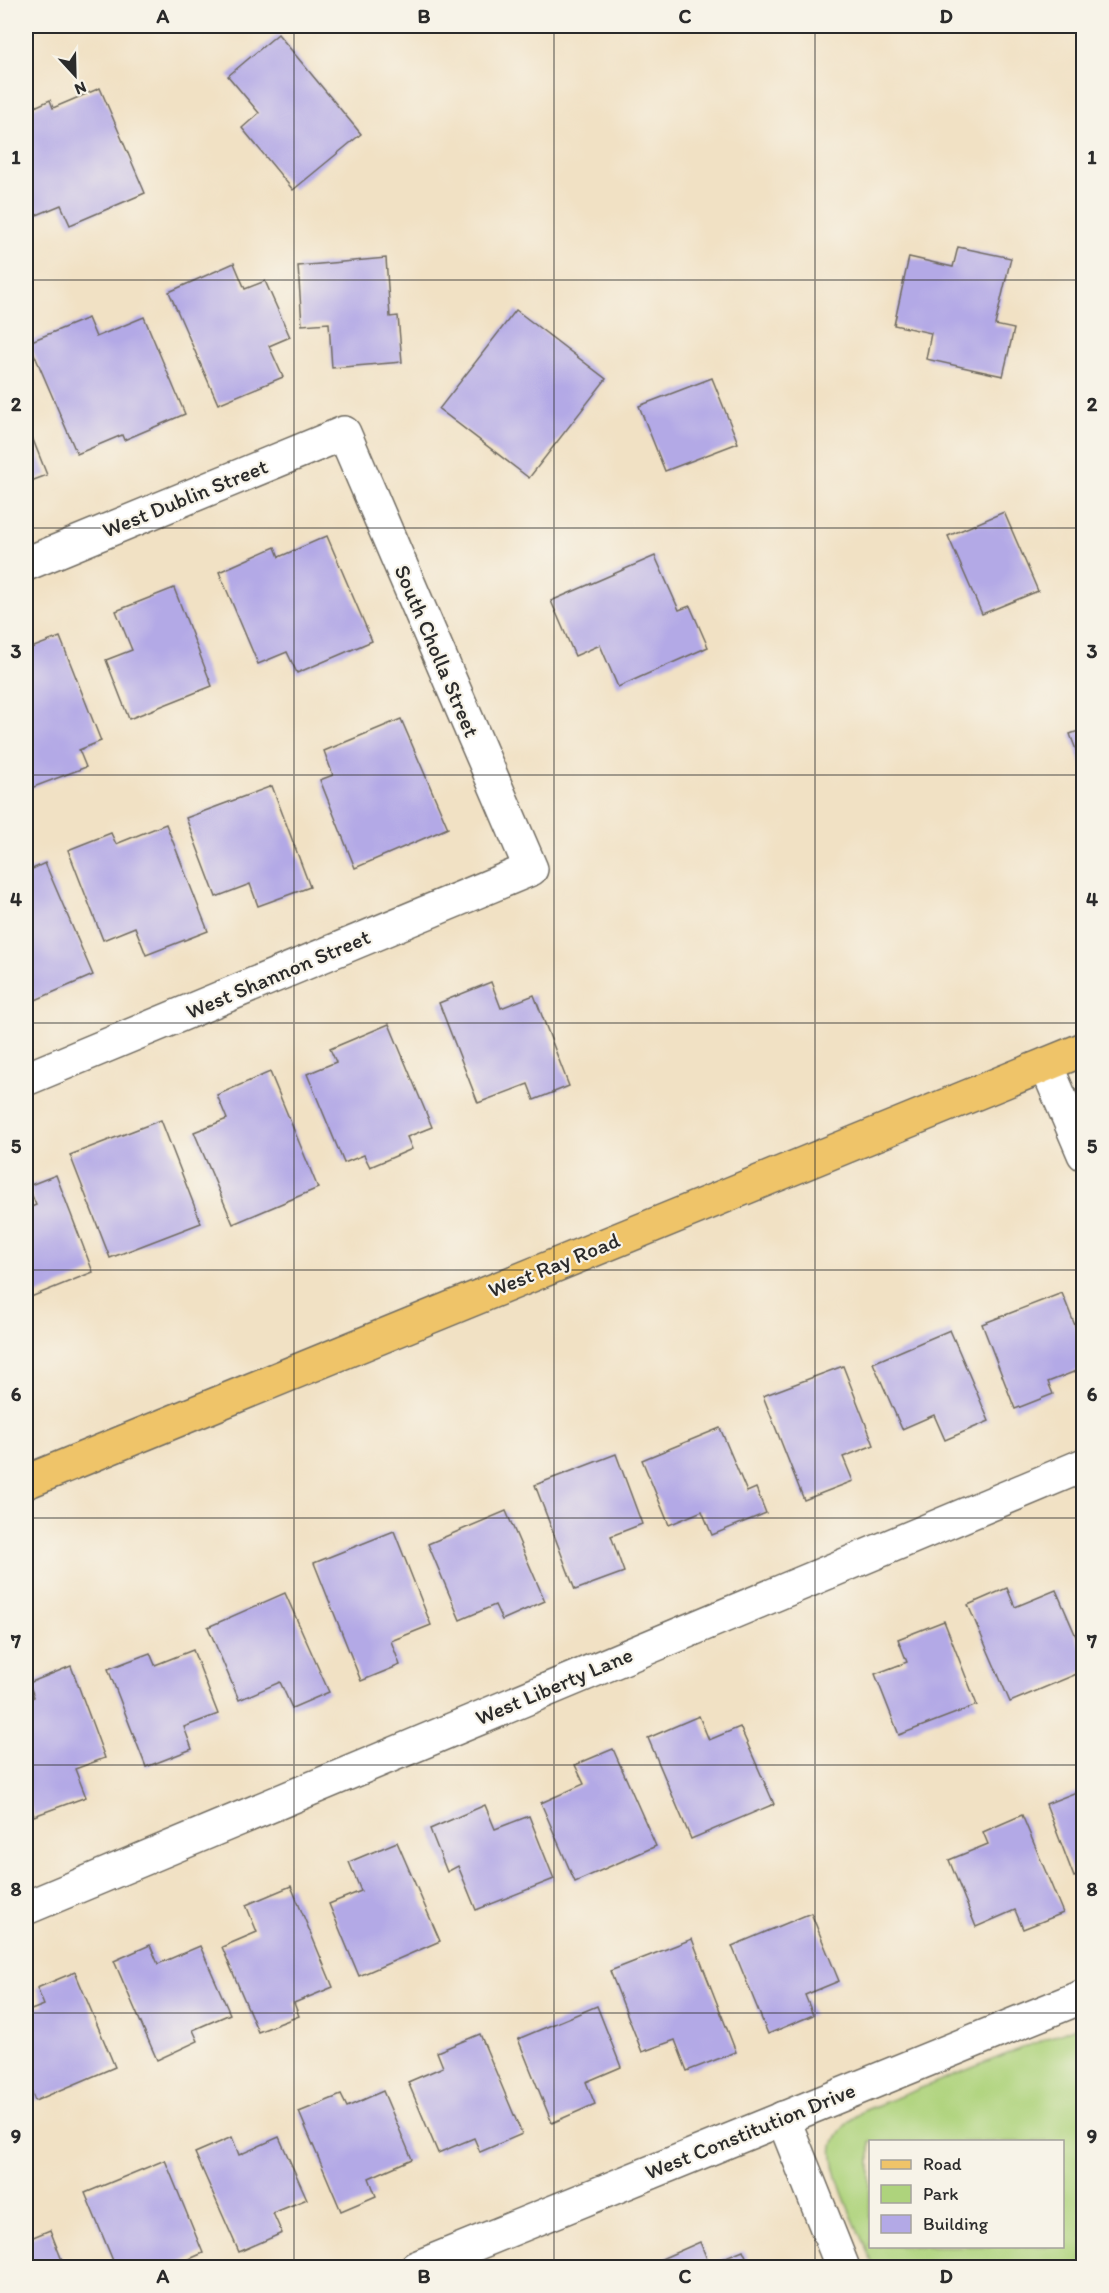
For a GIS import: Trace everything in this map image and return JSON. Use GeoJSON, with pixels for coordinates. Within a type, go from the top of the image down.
{"type":"FeatureCollection","features":[{"type":"Feature","properties":{"kind":"main road","name":"West Ray Road"},"geometry":{"type":"LineString","coordinates":[[26,1482],[1083,1049]]}},
{"type":"Feature","properties":{"kind":"street","name":"West Dublin Street"},"geometry":{"type":"LineString","coordinates":[[26,564],[344,433]]}},
{"type":"Feature","properties":{"kind":"street","name":"South Cholla Street"},"geometry":{"type":"LineString","coordinates":[[344,433],[531,869]]}},
{"type":"Feature","properties":{"kind":"street","name":"West Shannon Street"},"geometry":{"type":"LineString","coordinates":[[26,1079],[531,869]]}},
{"type":"Feature","properties":{"kind":"street"},"geometry":{"type":"LineString","coordinates":[[1046,1065],[1083,1154]]}},
{"type":"Feature","properties":{"kind":"street","name":"West Liberty Lane"},"geometry":{"type":"LineString","coordinates":[[26,1908],[1083,1465]]}},
{"type":"Feature","properties":{"kind":"street","name":"West Constitution Drive"},"geometry":{"type":"LineString","coordinates":[[416,2268],[1083,1996]]}},
{"type":"Feature","properties":{"kind":"street"},"geometry":{"type":"LineString","coordinates":[[783,2118],[843,2268]]}},
{"type":"Feature","properties":{"kind":"green space"},"geometry":{"type":"Polygon","coordinates":[[[1083,2024],[1083,2267],[874,2267],[841,2189],[833,2158],[835,2140],[845,2126],[863,2111],[1083,2024]]]}},
{"type":"Feature","properties":{"kind":"building"},"geometry":{"type":"Polygon","coordinates":[[[278,34],[361,134],[293,190],[242,128],[259,113],[228,76],[278,34]]]}},
{"type":"Feature","properties":{"kind":"building"},"geometry":{"type":"Polygon","coordinates":[[[100,88],[145,193],[70,225],[61,205],[32,217],[26,201],[26,111],[50,100],[53,108],[100,88]]]}},
{"type":"Feature","properties":{"kind":"building"},"geometry":{"type":"Polygon","coordinates":[[[958,247],[1011,258],[995,325],[1014,329],[1003,376],[926,359],[931,333],[894,325],[909,257],[953,267],[958,247]]]}},
{"type":"Feature","properties":{"kind":"building"},"geometry":{"type":"Polygon","coordinates":[[[386,258],[390,317],[398,316],[402,362],[332,368],[329,323],[302,325],[298,266],[386,258]]]}},
{"type":"Feature","properties":{"kind":"building"},"geometry":{"type":"Polygon","coordinates":[[[234,263],[245,289],[265,281],[290,337],[269,346],[283,377],[218,404],[169,292],[234,263]]]}},
{"type":"Feature","properties":{"kind":"building"},"geometry":{"type":"Polygon","coordinates":[[[516,310],[606,379],[529,478],[439,409],[516,310]]]}},
{"type":"Feature","properties":{"kind":"building"},"geometry":{"type":"Polygon","coordinates":[[[144,317],[185,414],[124,440],[122,435],[77,454],[29,342],[88,318],[96,337],[144,317]]]}},
{"type":"Feature","properties":{"kind":"building"},"geometry":{"type":"Polygon","coordinates":[[[712,378],[738,443],[665,471],[639,406],[712,378]]]}},
{"type":"Feature","properties":{"kind":"building"},"geometry":{"type":"Polygon","coordinates":[[[26,422],[47,475],[26,483],[26,422]]]}},
{"type":"Feature","properties":{"kind":"building"},"geometry":{"type":"Polygon","coordinates":[[[1004,512],[1038,591],[982,614],[948,536],[1004,512]]]}},
{"type":"Feature","properties":{"kind":"building"},"geometry":{"type":"Polygon","coordinates":[[[327,536],[372,641],[297,673],[287,652],[258,664],[219,572],[275,547],[279,557],[327,536]]]}},
{"type":"Feature","properties":{"kind":"building"},"geometry":{"type":"Polygon","coordinates":[[[655,556],[679,610],[690,606],[708,647],[618,687],[600,645],[575,656],[551,601],[655,556]]]}},
{"type":"Feature","properties":{"kind":"building"},"geometry":{"type":"Polygon","coordinates":[[[174,588],[212,686],[129,719],[106,660],[132,650],[116,611],[174,588]]]}},
{"type":"Feature","properties":{"kind":"building"},"geometry":{"type":"Polygon","coordinates":[[[60,637],[101,741],[79,750],[86,767],[26,790],[26,650],[60,637]]]}},
{"type":"Feature","properties":{"kind":"building"},"geometry":{"type":"Polygon","coordinates":[[[401,719],[448,828],[355,868],[320,780],[333,775],[324,751],[401,719]]]}},
{"type":"Feature","properties":{"kind":"building"},"geometry":{"type":"Polygon","coordinates":[[[1084,729],[1084,768],[1083,768],[1070,734],[1084,729]]]}},
{"type":"Feature","properties":{"kind":"building"},"geometry":{"type":"Polygon","coordinates":[[[272,786],[310,887],[258,906],[250,884],[216,897],[186,818],[272,786]]]}},
{"type":"Feature","properties":{"kind":"building"},"geometry":{"type":"Polygon","coordinates":[[[166,824],[208,931],[146,955],[135,927],[103,940],[68,850],[111,833],[116,844],[166,824]]]}},
{"type":"Feature","properties":{"kind":"building"},"geometry":{"type":"Polygon","coordinates":[[[45,863],[93,975],[31,1002],[26,988],[26,872],[45,863]]]}},
{"type":"Feature","properties":{"kind":"building"},"geometry":{"type":"Polygon","coordinates":[[[491,982],[501,1008],[534,995],[569,1086],[534,1100],[528,1084],[478,1103],[439,1003],[491,982]]]}},
{"type":"Feature","properties":{"kind":"building"},"geometry":{"type":"Polygon","coordinates":[[[389,1024],[432,1127],[407,1137],[412,1149],[370,1167],[364,1155],[344,1163],[307,1074],[336,1062],[330,1049],[389,1024]]]}},
{"type":"Feature","properties":{"kind":"building"},"geometry":{"type":"Polygon","coordinates":[[[270,1072],[318,1188],[233,1224],[194,1132],[227,1119],[217,1095],[270,1072]]]}},
{"type":"Feature","properties":{"kind":"building"},"geometry":{"type":"Polygon","coordinates":[[[161,1120],[201,1223],[110,1258],[70,1155],[161,1120]]]}},
{"type":"Feature","properties":{"kind":"building"},"geometry":{"type":"Polygon","coordinates":[[[56,1175],[93,1272],[26,1299],[26,1209],[36,1205],[28,1186],[56,1175]]]}},
{"type":"Feature","properties":{"kind":"building"},"geometry":{"type":"Polygon","coordinates":[[[1062,1293],[1084,1348],[1084,1368],[1048,1382],[1053,1394],[1015,1409],[982,1324],[1062,1293]]]}},
{"type":"Feature","properties":{"kind":"building"},"geometry":{"type":"Polygon","coordinates":[[[950,1330],[989,1421],[945,1440],[934,1415],[902,1429],[873,1363],[950,1330]]]}},
{"type":"Feature","properties":{"kind":"building"},"geometry":{"type":"Polygon","coordinates":[[[843,1366],[874,1445],[843,1457],[853,1481],[804,1500],[763,1396],[843,1366]]]}},
{"type":"Feature","properties":{"kind":"building"},"geometry":{"type":"Polygon","coordinates":[[[720,1428],[747,1492],[756,1488],[766,1513],[712,1535],[702,1511],[669,1525],[642,1460],[720,1428]]]}},
{"type":"Feature","properties":{"kind":"building"},"geometry":{"type":"Polygon","coordinates":[[[616,1454],[642,1524],[611,1536],[624,1572],[575,1590],[535,1485],[616,1454]]]}},
{"type":"Feature","properties":{"kind":"building"},"geometry":{"type":"Polygon","coordinates":[[[506,1511],[545,1601],[502,1620],[495,1605],[460,1620],[428,1544],[506,1511]]]}},
{"type":"Feature","properties":{"kind":"building"},"geometry":{"type":"Polygon","coordinates":[[[394,1531],[431,1625],[391,1641],[400,1665],[361,1681],[314,1563],[394,1531]]]}},
{"type":"Feature","properties":{"kind":"building"},"geometry":{"type":"Polygon","coordinates":[[[1007,1588],[1015,1607],[1056,1590],[1084,1655],[1084,1671],[1010,1702],[968,1605],[1007,1588]]]}},
{"type":"Feature","properties":{"kind":"building"},"geometry":{"type":"Polygon","coordinates":[[[285,1593],[329,1692],[292,1708],[280,1682],[239,1700],[208,1627],[285,1593]]]}},
{"type":"Feature","properties":{"kind":"building"},"geometry":{"type":"Polygon","coordinates":[[[944,1621],[977,1705],[899,1735],[875,1674],[907,1662],[898,1639],[944,1621]]]}},
{"type":"Feature","properties":{"kind":"building"},"geometry":{"type":"Polygon","coordinates":[[[193,1650],[218,1714],[184,1727],[192,1749],[146,1767],[108,1669],[150,1653],[155,1665],[193,1650]]]}},
{"type":"Feature","properties":{"kind":"building"},"geometry":{"type":"Polygon","coordinates":[[[71,1666],[105,1758],[75,1769],[86,1797],[34,1816],[26,1794],[26,1701],[34,1697],[29,1683],[71,1666]]]}},
{"type":"Feature","properties":{"kind":"building"},"geometry":{"type":"Polygon","coordinates":[[[699,1716],[709,1740],[740,1727],[774,1804],[691,1839],[648,1738],[699,1716]]]}},
{"type":"Feature","properties":{"kind":"building"},"geometry":{"type":"Polygon","coordinates":[[[613,1749],[656,1846],[575,1882],[541,1803],[584,1784],[575,1765],[613,1749]]]}},
{"type":"Feature","properties":{"kind":"building"},"geometry":{"type":"Polygon","coordinates":[[[1084,1789],[1084,1873],[1074,1877],[1046,1804],[1084,1789]]]}},
{"type":"Feature","properties":{"kind":"building"},"geometry":{"type":"Polygon","coordinates":[[[485,1805],[495,1829],[529,1816],[554,1879],[476,1910],[458,1866],[447,1872],[430,1829],[485,1805]]]}},
{"type":"Feature","properties":{"kind":"building"},"geometry":{"type":"Polygon","coordinates":[[[1022,1815],[1063,1913],[1023,1929],[1015,1910],[976,1927],[949,1860],[988,1844],[983,1832],[1022,1815]]]}},
{"type":"Feature","properties":{"kind":"building"},"geometry":{"type":"Polygon","coordinates":[[[397,1842],[440,1941],[359,1976],[329,1904],[361,1891],[349,1862],[397,1842]]]}},
{"type":"Feature","properties":{"kind":"building"},"geometry":{"type":"Polygon","coordinates":[[[291,1886],[333,1987],[294,2003],[299,2016],[258,2032],[222,1947],[257,1932],[246,1905],[291,1886]]]}},
{"type":"Feature","properties":{"kind":"building"},"geometry":{"type":"Polygon","coordinates":[[[811,1913],[839,1981],[805,1995],[813,2015],[768,2034],[732,1946],[811,1913]]]}},
{"type":"Feature","properties":{"kind":"building"},"geometry":{"type":"Polygon","coordinates":[[[692,1939],[736,2052],[687,2071],[675,2040],[642,2052],[610,1971],[692,1939]]]}},
{"type":"Feature","properties":{"kind":"building"},"geometry":{"type":"Polygon","coordinates":[[[150,1945],[158,1964],[200,1946],[230,2014],[193,2030],[198,2041],[157,2060],[114,1961],[150,1945]]]}},
{"type":"Feature","properties":{"kind":"building"},"geometry":{"type":"Polygon","coordinates":[[[75,1972],[115,2067],[35,2101],[26,2078],[26,2012],[44,2005],[37,1988],[75,1972]]]}},
{"type":"Feature","properties":{"kind":"building"},"geometry":{"type":"Polygon","coordinates":[[[597,2006],[621,2067],[586,2082],[595,2104],[552,2123],[518,2039],[597,2006]]]}},
{"type":"Feature","properties":{"kind":"building"},"geometry":{"type":"Polygon","coordinates":[[[480,2034],[522,2134],[480,2152],[474,2138],[438,2153],[408,2082],[443,2067],[437,2052],[480,2034]]]}},
{"type":"Feature","properties":{"kind":"building"},"geometry":{"type":"Polygon","coordinates":[[[383,2091],[412,2159],[369,2178],[376,2196],[341,2211],[299,2112],[341,2095],[347,2107],[383,2091]]]}},
{"type":"Feature","properties":{"kind":"building"},"geometry":{"type":"Polygon","coordinates":[[[232,2137],[239,2155],[279,2137],[307,2199],[273,2213],[282,2233],[239,2252],[195,2153],[232,2137]]]}},
{"type":"Feature","properties":{"kind":"building"},"geometry":{"type":"Polygon","coordinates":[[[165,2160],[203,2253],[169,2268],[116,2268],[85,2193],[165,2160]]]}},
{"type":"Feature","properties":{"kind":"building"},"geometry":{"type":"Polygon","coordinates":[[[50,2230],[65,2268],[26,2268],[26,2240],[50,2230]]]}},
{"type":"Feature","properties":{"kind":"building"},"geometry":{"type":"Polygon","coordinates":[[[700,2242],[709,2264],[743,2250],[751,2268],[660,2268],[657,2261],[700,2242]]]}}]}
